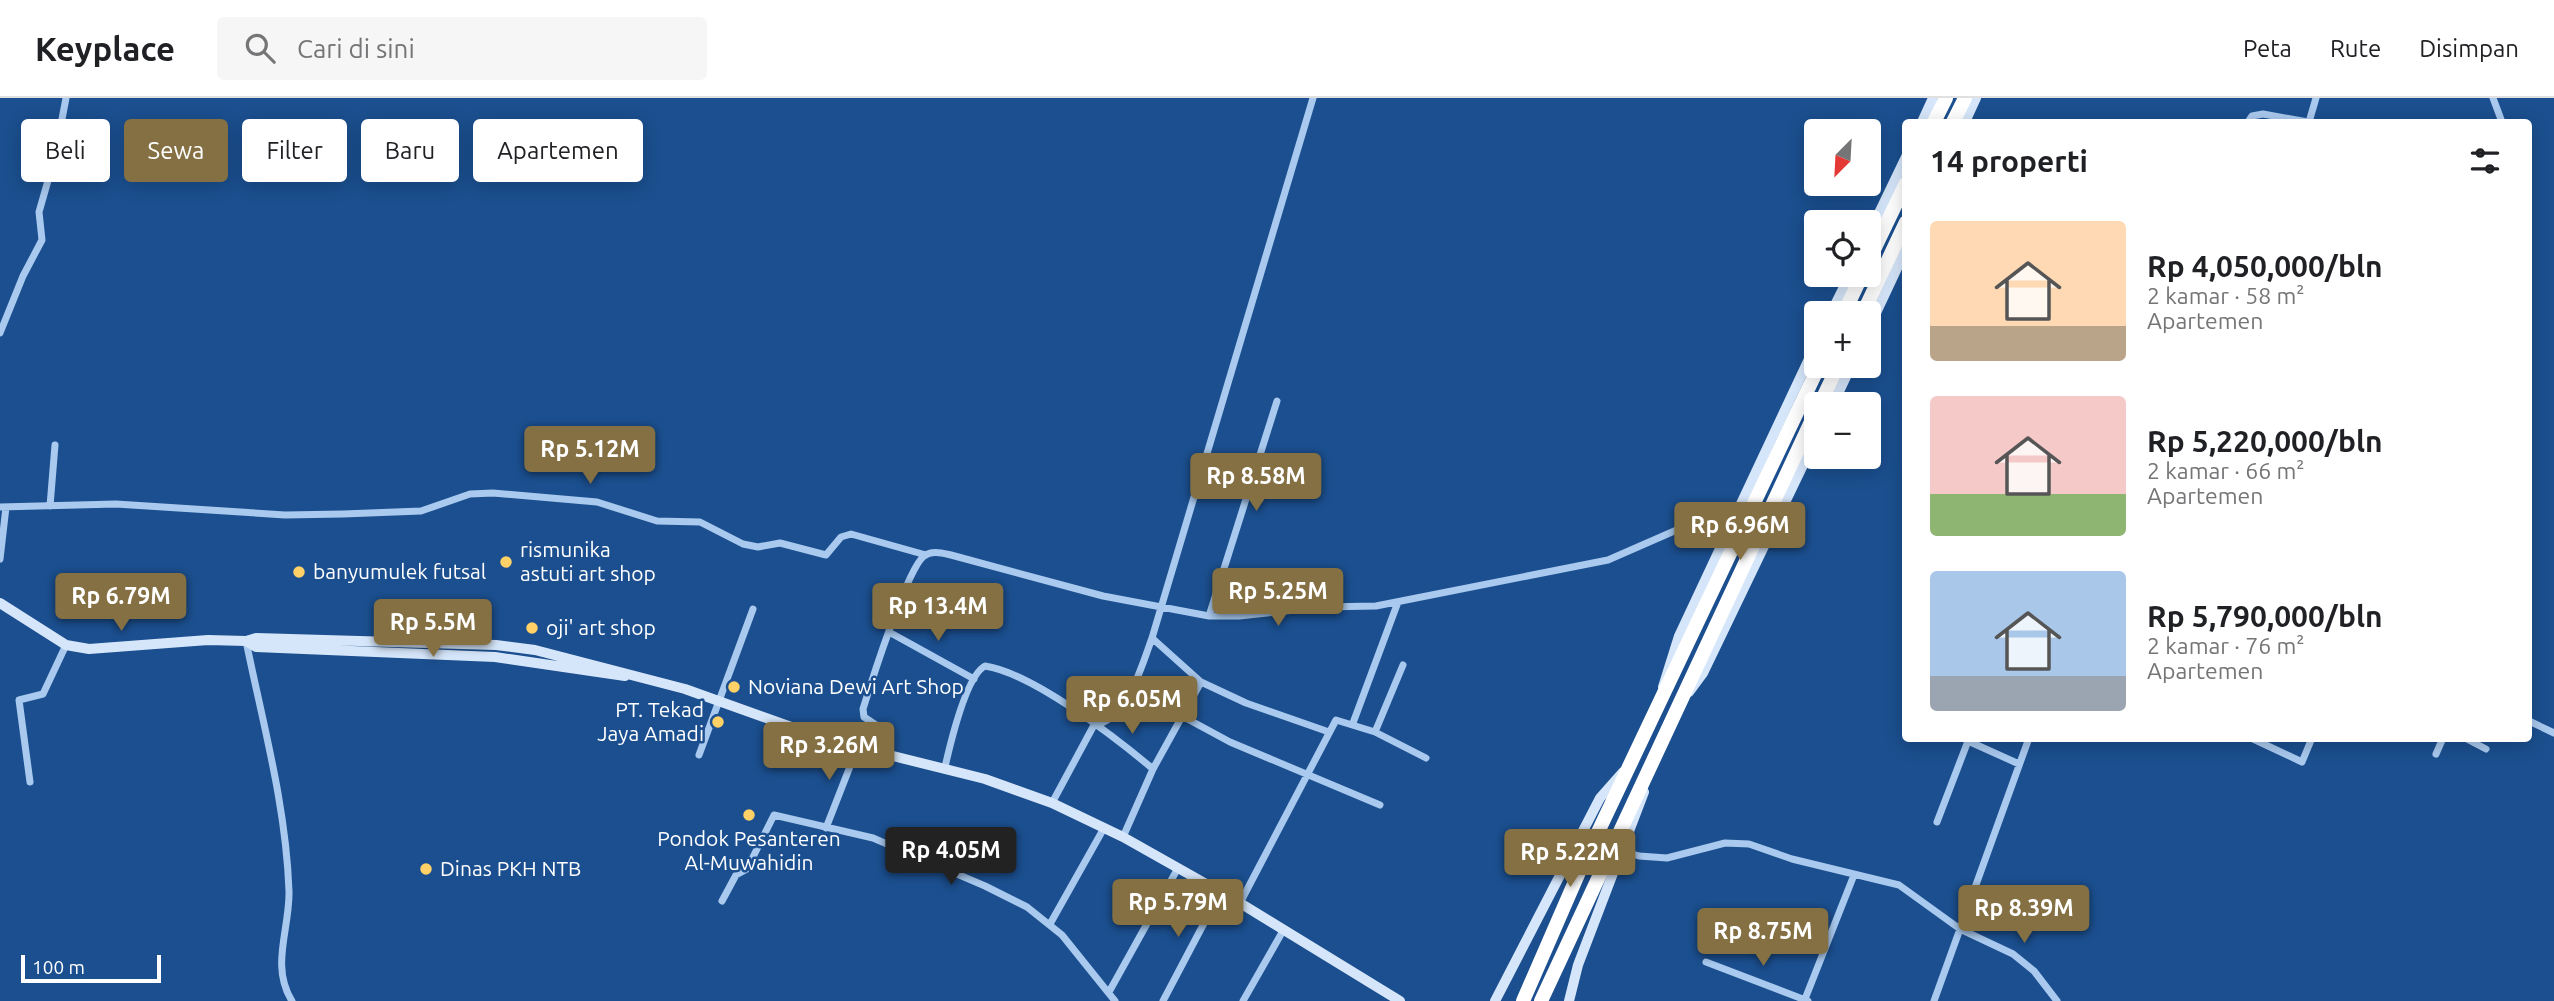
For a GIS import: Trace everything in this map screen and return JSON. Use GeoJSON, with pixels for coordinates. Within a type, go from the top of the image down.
{"type":"FeatureCollection","features":[{"type":"Feature","properties":{"kind":"highway"},"geometry":{"type":"LineString","coordinates":[[1936,119],[1946,98]]}},
{"type":"Feature","properties":{"kind":"highway"},"geometry":{"type":"LineString","coordinates":[[1954,119],[1965,98]]}},
{"type":"Feature","properties":{"kind":"highway"},"geometry":{"type":"LineString","coordinates":[[1881,235],[1902,191]]}},
{"type":"Feature","properties":{"kind":"highway"},"geometry":{"type":"LineString","coordinates":[[1869,301],[1902,230]]}},
{"type":"Feature","properties":{"kind":"highway"},"geometry":{"type":"LineString","coordinates":[[1523,1001],[1540,956],[1662,693],[1813,378]]}},
{"type":"Feature","properties":{"kind":"highway"},"geometry":{"type":"LineString","coordinates":[[1541,1001],[1804,437]]}},
{"type":"Feature","properties":{"kind":"street"},"geometry":{"type":"LineString","coordinates":[[0,333],[23,276],[42,240],[39,212],[55,156],[66,98]]}},
{"type":"Feature","properties":{"kind":"street"},"geometry":{"type":"LineString","coordinates":[[1094,725],[1103,724],[1117,712],[1152,638],[1313,98]]}},
{"type":"Feature","properties":{"kind":"street"},"geometry":{"type":"LineString","coordinates":[[1923,119],[1933,98]]}},
{"type":"Feature","properties":{"kind":"street"},"geometry":{"type":"LineString","coordinates":[[1966,119],[1976,98]]}},
{"type":"Feature","properties":{"kind":"street"},"geometry":{"type":"LineString","coordinates":[[2309,119],[2316,98]]}},
{"type":"Feature","properties":{"kind":"street"},"geometry":{"type":"LineString","coordinates":[[2493,98],[2501,119]]}},
{"type":"Feature","properties":{"kind":"street"},"geometry":{"type":"LineString","coordinates":[[2250,119],[2261,114],[2290,119]]}},
{"type":"Feature","properties":{"kind":"street"},"geometry":{"type":"LineString","coordinates":[[1881,210],[1902,165]]}},
{"type":"Feature","properties":{"kind":"street"},"geometry":{"type":"LineString","coordinates":[[1881,302],[1902,258]]}},
{"type":"Feature","properties":{"kind":"street"},"geometry":{"type":"LineString","coordinates":[[1662,693],[1668,663],[1679,636],[1804,369]]}},
{"type":"Feature","properties":{"kind":"street"},"geometry":{"type":"LineString","coordinates":[[1209,616],[1277,401]]}},
{"type":"Feature","properties":{"kind":"street"},"geometry":{"type":"LineString","coordinates":[[50,506],[55,445]]}},
{"type":"Feature","properties":{"kind":"street"},"geometry":{"type":"LineString","coordinates":[[1681,699],[1703,673],[1804,463]]}},
{"type":"Feature","properties":{"kind":"street"},"geometry":{"type":"LineString","coordinates":[[0,559],[3,507],[116,504],[285,515],[343,514],[421,511],[470,494],[492,493],[545,499],[577,498],[614,506],[657,521],[700,522],[750,546],[780,543],[827,555],[841,537],[850,534],[926,555],[951,555],[1102,596],[1209,616],[1277,614],[1322,607],[1358,608],[1398,602],[1608,560],[1666,537],[1720,511],[1740,505]]}},
{"type":"Feature","properties":{"kind":"street"},"geometry":{"type":"LineString","coordinates":[[876,750],[879,727],[862,713],[889,632],[918,564],[926,555]]}},
{"type":"Feature","properties":{"kind":"street"},"geometry":{"type":"LineString","coordinates":[[1353,723],[1398,602]]}},
{"type":"Feature","properties":{"kind":"street"},"geometry":{"type":"LineString","coordinates":[[0,603],[66,645],[100,650],[208,640],[246,641],[256,647],[535,655],[605,675],[642,676],[719,699],[807,734],[944,767],[1052,803],[1123,837],[1221,891],[1400,1001]]}},
{"type":"Feature","properties":{"kind":"street"},"geometry":{"type":"LineString","coordinates":[[699,755],[753,609]]}},
{"type":"Feature","properties":{"kind":"street"},"geometry":{"type":"LineString","coordinates":[[889,632],[974,679]]}},
{"type":"Feature","properties":{"kind":"street"},"geometry":{"type":"LineString","coordinates":[[1152,638],[1201,682],[1246,703],[1329,732]]}},
{"type":"Feature","properties":{"kind":"street"},"geometry":{"type":"LineString","coordinates":[[246,641],[282,809],[289,892],[280,967],[282,983],[292,1001]]}},
{"type":"Feature","properties":{"kind":"street"},"geometry":{"type":"LineString","coordinates":[[30,782],[19,700],[43,695],[66,645]]}},
{"type":"Feature","properties":{"kind":"street"},"geometry":{"type":"LineString","coordinates":[[1375,732],[1403,664]]}},
{"type":"Feature","properties":{"kind":"street"},"geometry":{"type":"LineString","coordinates":[[944,767],[974,679],[983,666],[996,668],[1020,678],[1094,725],[1153,769]]}},
{"type":"Feature","properties":{"kind":"street"},"geometry":{"type":"LineString","coordinates":[[1123,837],[1153,769],[1201,682]]}},
{"type":"Feature","properties":{"kind":"street"},"geometry":{"type":"LineString","coordinates":[[1182,716],[1230,743],[1308,772],[1380,805]]}},
{"type":"Feature","properties":{"kind":"street"},"geometry":{"type":"LineString","coordinates":[[1240,903],[1336,720],[1353,723],[1375,732],[1426,758]]}},
{"type":"Feature","properties":{"kind":"street"},"geometry":{"type":"LineString","coordinates":[[2532,722],[2554,733]]}},
{"type":"Feature","properties":{"kind":"street"},"geometry":{"type":"LineString","coordinates":[[1052,803],[1094,725]]}},
{"type":"Feature","properties":{"kind":"street"},"geometry":{"type":"LineString","coordinates":[[1937,822],[1968,742]]}},
{"type":"Feature","properties":{"kind":"street"},"geometry":{"type":"LineString","coordinates":[[1970,742],[2019,764]]}},
{"type":"Feature","properties":{"kind":"street"},"geometry":{"type":"LineString","coordinates":[[1934,1001],[2027,742]]}},
{"type":"Feature","properties":{"kind":"street"},"geometry":{"type":"LineString","coordinates":[[2260,742],[2302,762],[2310,742]]}},
{"type":"Feature","properties":{"kind":"street"},"geometry":{"type":"LineString","coordinates":[[2436,754],[2441,742]]}},
{"type":"Feature","properties":{"kind":"street"},"geometry":{"type":"LineString","coordinates":[[2473,742],[2486,749]]}},
{"type":"Feature","properties":{"kind":"street"},"geometry":{"type":"LineString","coordinates":[[827,828],[858,746]]}},
{"type":"Feature","properties":{"kind":"street"},"geometry":{"type":"LineString","coordinates":[[1495,1001],[1600,798],[1629,766]]}},
{"type":"Feature","properties":{"kind":"street"},"geometry":{"type":"LineString","coordinates":[[1569,1001],[1578,965],[1641,804],[1649,768]]}},
{"type":"Feature","properties":{"kind":"street"},"geometry":{"type":"LineString","coordinates":[[722,901],[736,875],[747,869],[774,816],[873,838],[985,886],[1050,924],[1115,1001]]}},
{"type":"Feature","properties":{"kind":"street"},"geometry":{"type":"LineString","coordinates":[[1050,924],[1104,828]]}},
{"type":"Feature","properties":{"kind":"street"},"geometry":{"type":"LineString","coordinates":[[1623,851],[1639,856],[1678,858],[1726,843],[1749,844],[1904,887],[1960,929],[2013,954],[2034,971],[2057,1001]]}},
{"type":"Feature","properties":{"kind":"street"},"geometry":{"type":"LineString","coordinates":[[1108,992],[1178,868]]}},
{"type":"Feature","properties":{"kind":"street"},"geometry":{"type":"LineString","coordinates":[[1706,962],[1807,1000],[1854,875]]}},
{"type":"Feature","properties":{"kind":"street"},"geometry":{"type":"LineString","coordinates":[[1163,1001],[1221,891]]}},
{"type":"Feature","properties":{"kind":"street"},"geometry":{"type":"LineString","coordinates":[[1243,1001],[1284,929]]}},
{"type":"Feature","properties":{"kind":"place","name":"rismunika astuti art shop"},"geometry":{"type":"Point","coordinates":[506,562]}},
{"type":"Feature","properties":{"kind":"place","name":"banyumulek futsal"},"geometry":{"type":"Point","coordinates":[299,572]}},
{"type":"Feature","properties":{"kind":"place","name":"oji' art shop"},"geometry":{"type":"Point","coordinates":[532,628]}},
{"type":"Feature","properties":{"kind":"place","name":"Noviana Dewi Art Shop"},"geometry":{"type":"Point","coordinates":[734,687]}},
{"type":"Feature","properties":{"kind":"place","name":"PT. Tekad Jaya Amadi"},"geometry":{"type":"Point","coordinates":[718,722]}},
{"type":"Feature","properties":{"kind":"place","name":"Pondok Pesanteren Al-Muwahidin"},"geometry":{"type":"Point","coordinates":[749,815]}},
{"type":"Feature","properties":{"kind":"place","name":"Dinas PKH NTB"},"geometry":{"type":"Point","coordinates":[426,869]}}]}
